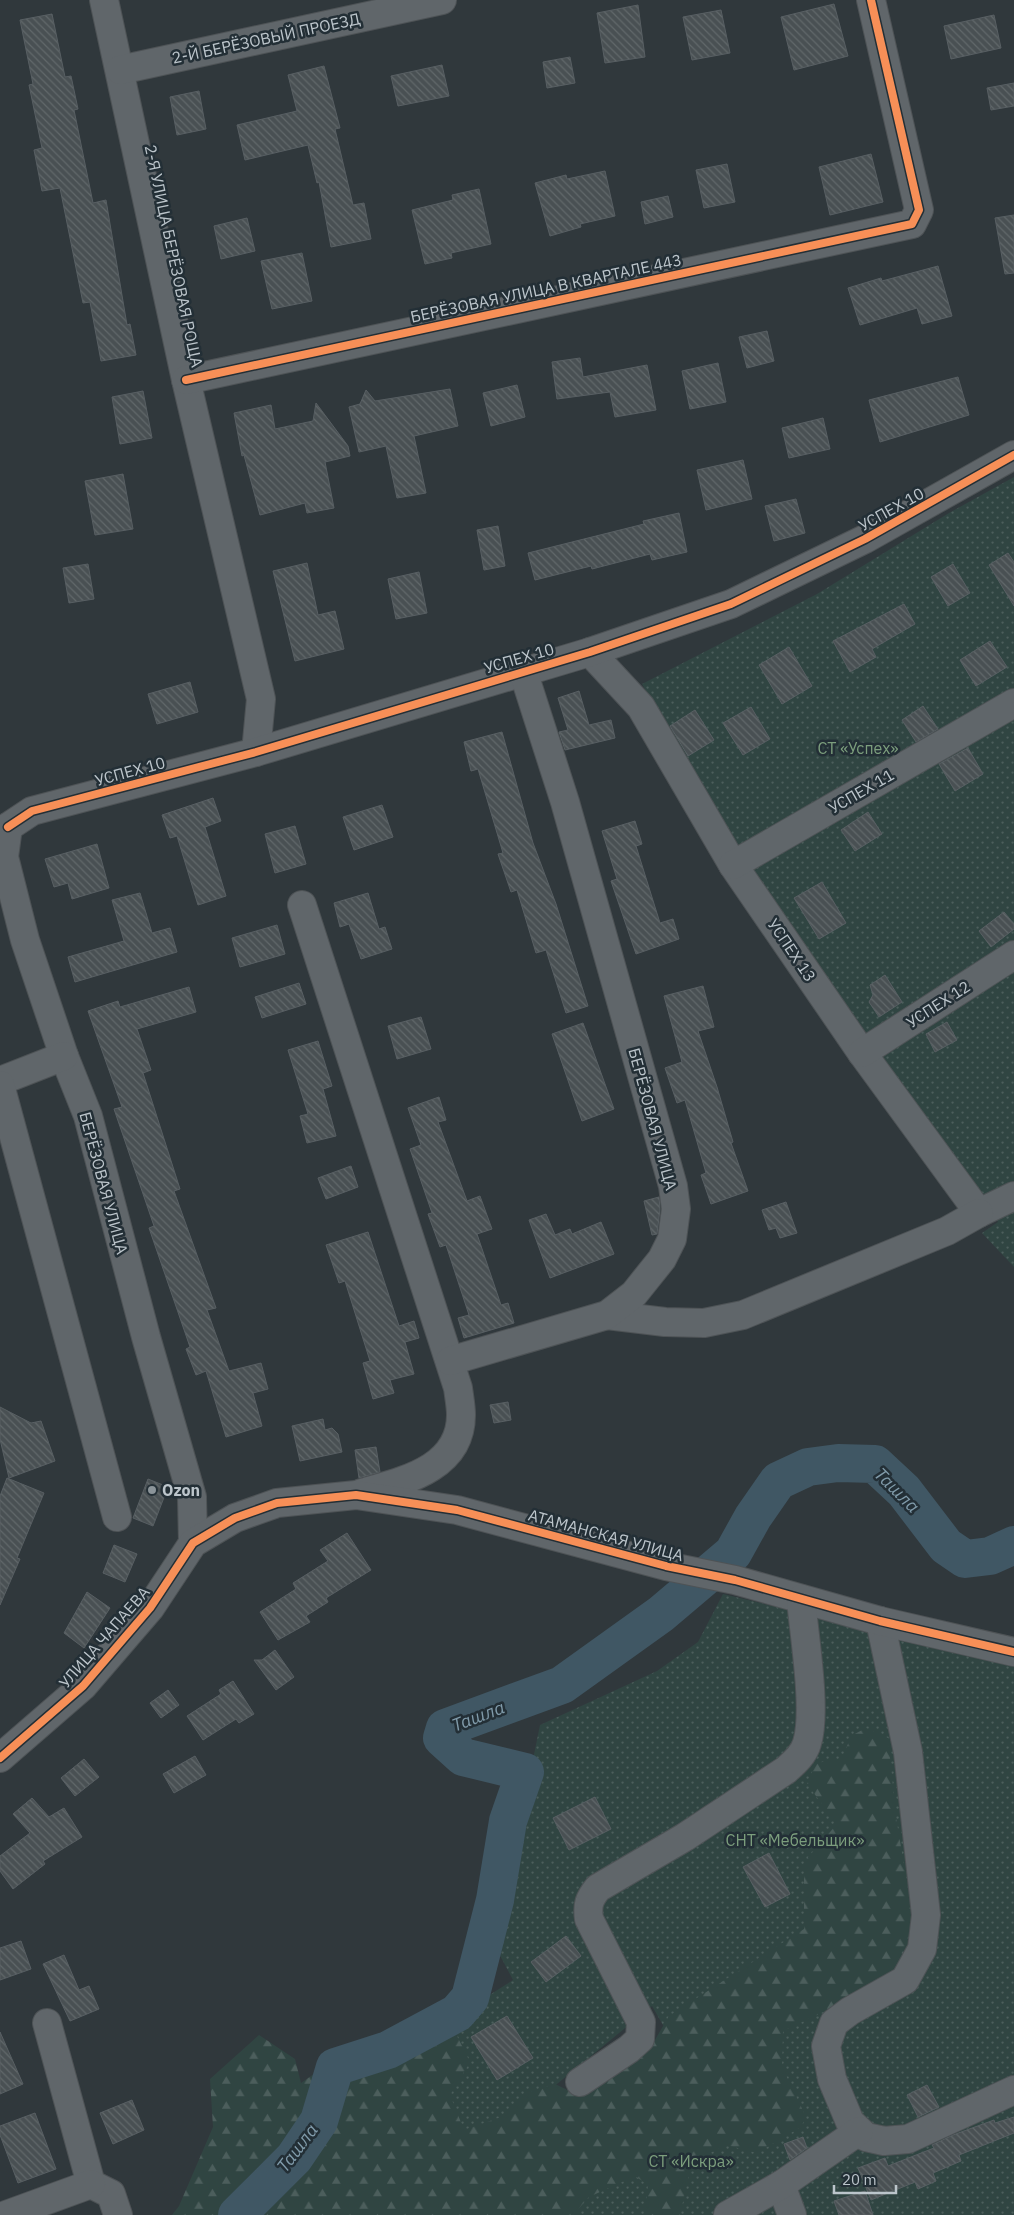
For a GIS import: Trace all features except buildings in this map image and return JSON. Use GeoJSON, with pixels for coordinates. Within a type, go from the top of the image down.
{"type":"FeatureCollection","features":[{"type":"Feature","properties":{"kind":"street","name":"2-Я УЛИЦА БЕРЁЗОВАЯ РОЩА"},"geometry":{"type":"LineString","coordinates":[[104,0],[186,380],[261,699],[256,752]]}},
{"type":"Feature","properties":{"kind":"street","name":"2-Й БЕРЁЗОВЫЙ ПРОЕЗД"},"geometry":{"type":"LineString","coordinates":[[120,70],[442,0]]}},
{"type":"Feature","properties":{"kind":"street","name":"БЕРЁЗОВАЯ УЛИЦА В КВАРТАЛЕ 443"},"geometry":{"type":"LineString","coordinates":[[186,380],[912,224],[919,210],[872,0]]}},
{"type":"Feature","properties":{"kind":"street","name":"УСПЕХ 10"},"geometry":{"type":"LineString","coordinates":[[4,824],[32,811],[256,752],[590,652],[731,604],[865,539],[1014,455]]}},
{"type":"Feature","properties":{"kind":"street","name":"УСПЕХ 13"},"geometry":{"type":"LineString","coordinates":[[590,652],[641,707],[733,865],[862,1054],[979,1213]]}},
{"type":"Feature","properties":{"kind":"street","name":"БЕРЁЗОВАЯ УЛИЦА"},"geometry":{"type":"LineString","coordinates":[[450,1361],[607,1315],[634,1294],[662,1258],[672,1239],[676,1209],[673,1186],[565,802],[523,671]]}},
{"type":"Feature","properties":{"kind":"street","name":"УСПЕХ 11"},"geometry":{"type":"LineString","coordinates":[[733,865],[1014,703]]}},
{"type":"Feature","properties":{"kind":"street","name":"БЕРЁЗОВАЯ УЛИЦА"},"geometry":{"type":"LineString","coordinates":[[4,824],[4,857],[25,940],[64,1056],[88,1116],[146,1337],[192,1497],[193,1543]]}},
{"type":"Feature","properties":{"kind":"street"},"geometry":{"type":"LineString","coordinates":[[302,905],[450,1361],[458,1388],[461,1416],[454,1444],[435,1466],[404,1480],[356,1495]]}},
{"type":"Feature","properties":{"kind":"street","name":"УСПЕХ 12"},"geometry":{"type":"LineString","coordinates":[[862,1054],[1014,955]]}},
{"type":"Feature","properties":{"kind":"street"},"geometry":{"type":"LineString","coordinates":[[0,1081],[64,1056]]}},
{"type":"Feature","properties":{"kind":"street"},"geometry":{"type":"LineString","coordinates":[[0,1085],[117,1517]]}},
{"type":"Feature","properties":{"kind":"street"},"geometry":{"type":"LineString","coordinates":[[607,1315],[665,1322],[704,1323],[743,1315],[947,1231],[1014,1196]]}},
{"type":"Feature","properties":{"kind":"street","name":"АТАМАНСКАЯ УЛИЦА"},"geometry":{"type":"LineString","coordinates":[[193,1543],[236,1518],[277,1503],[356,1495],[457,1510],[666,1566],[735,1580],[880,1621],[1014,1652]]}},
{"type":"Feature","properties":{"kind":"street","name":"УЛИЦА ЧАПАЕВА"},"geometry":{"type":"LineString","coordinates":[[0,1758],[84,1686],[150,1608],[193,1543]]}},
{"type":"Feature","properties":{"kind":"street"},"geometry":{"type":"LineString","coordinates":[[580,2082],[630,2049],[640,2039],[641,2022],[589,1919],[587,1906],[591,1897],[598,1888],[685,1837],[786,1770],[798,1760],[807,1742],[811,1708],[801,1599]]}},
{"type":"Feature","properties":{"kind":"street"},"geometry":{"type":"LineString","coordinates":[[880,1621],[908,1752],[926,1916],[922,1949],[905,1980],[850,2011],[834,2023],[826,2046],[832,2079],[850,2122],[866,2137],[884,2141],[908,2139],[1014,2090]]}},
{"type":"Feature","properties":{"kind":"street"},"geometry":{"type":"LineString","coordinates":[[48,2023],[91,2184]]}},
{"type":"Feature","properties":{"kind":"street"},"geometry":{"type":"LineString","coordinates":[[728,2215],[781,2185],[859,2131]]}},
{"type":"Feature","properties":{"kind":"street"},"geometry":{"type":"LineString","coordinates":[[6,2215],[91,2184],[111,2194],[118,2215]]}},
{"type":"Feature","properties":{"kind":"street"},"geometry":{"type":"LineString","coordinates":[[781,2185],[792,2215]]}},
{"type":"Feature","properties":{"kind":"green space","name":"СТ «Успех»"},"geometry":{"type":"Polygon","coordinates":[[[1014,477],[1014,1267],[982,1233],[998,1222],[974,1192],[749,871],[642,684],[817,594],[949,513],[1014,477]]]}},
{"type":"Feature","properties":{"kind":"green space","name":"СНТ «Мебельщик»"},"geometry":{"type":"Polygon","coordinates":[[[723,1594],[1014,1664],[1014,2215],[526,2215],[700,2089],[652,2006],[518,2116],[392,2184],[340,2090],[513,1980],[495,1946],[540,1725],[657,1671],[698,1642],[723,1594]]]}},
{"type":"Feature","properties":{"kind":"green space","name":"СТ «Искра»"},"geometry":{"type":"Polygon","coordinates":[[[866,1728],[888,1738],[896,1817],[912,1913],[907,1942],[894,1968],[840,2004],[783,2031],[782,2067],[806,2117],[801,2127],[757,2153],[726,2145],[692,2162],[680,2215],[645,2215],[648,2185],[635,2176],[589,2197],[573,2215],[172,2215],[179,2206],[213,2127],[210,2079],[259,2035],[295,2059],[301,2083],[351,2048],[402,2023],[457,2036],[470,2062],[450,2095],[464,2130],[507,2115],[529,2092],[555,2084],[578,2095],[649,2050],[669,2016],[804,1929],[804,1862],[837,1824],[807,1784],[816,1763],[842,1759],[851,1736],[866,1728]]]}},
{"type":"Feature","properties":{"kind":"waterway","name":"Ташла"},"geometry":{"type":"LineString","coordinates":[[237,2215],[294,2158],[319,2121],[335,2067],[388,2050],[457,2013],[470,1998],[495,1900],[508,1821],[525,1772],[463,1757],[442,1738],[445,1728],[562,1685],[661,1614],[733,1553],[753,1517],[778,1481],[808,1467],[838,1463],[875,1464],[904,1491],[946,1546],[965,1559],[990,1556],[1014,1545]]}},
{"type":"Feature","properties":{"kind":"cycle path"},"geometry":{"type":"LineString","coordinates":[[186,380],[912,224],[919,210],[871,0]]}},
{"type":"Feature","properties":{"kind":"cycle path"},"geometry":{"type":"LineString","coordinates":[[8,827],[32,811],[256,752],[590,652],[731,604],[865,539],[1014,455]]}},
{"type":"Feature","properties":{"kind":"cycle path"},"geometry":{"type":"LineString","coordinates":[[0,1758],[83,1686],[150,1608],[193,1543],[235,1518],[277,1503],[356,1495],[457,1510],[666,1566],[735,1580],[880,1621],[1014,1652]]}},
{"type":"Feature","properties":{"kind":"place","name":"Ozon"},"geometry":{"type":"Point","coordinates":[152,1490]}}]}
